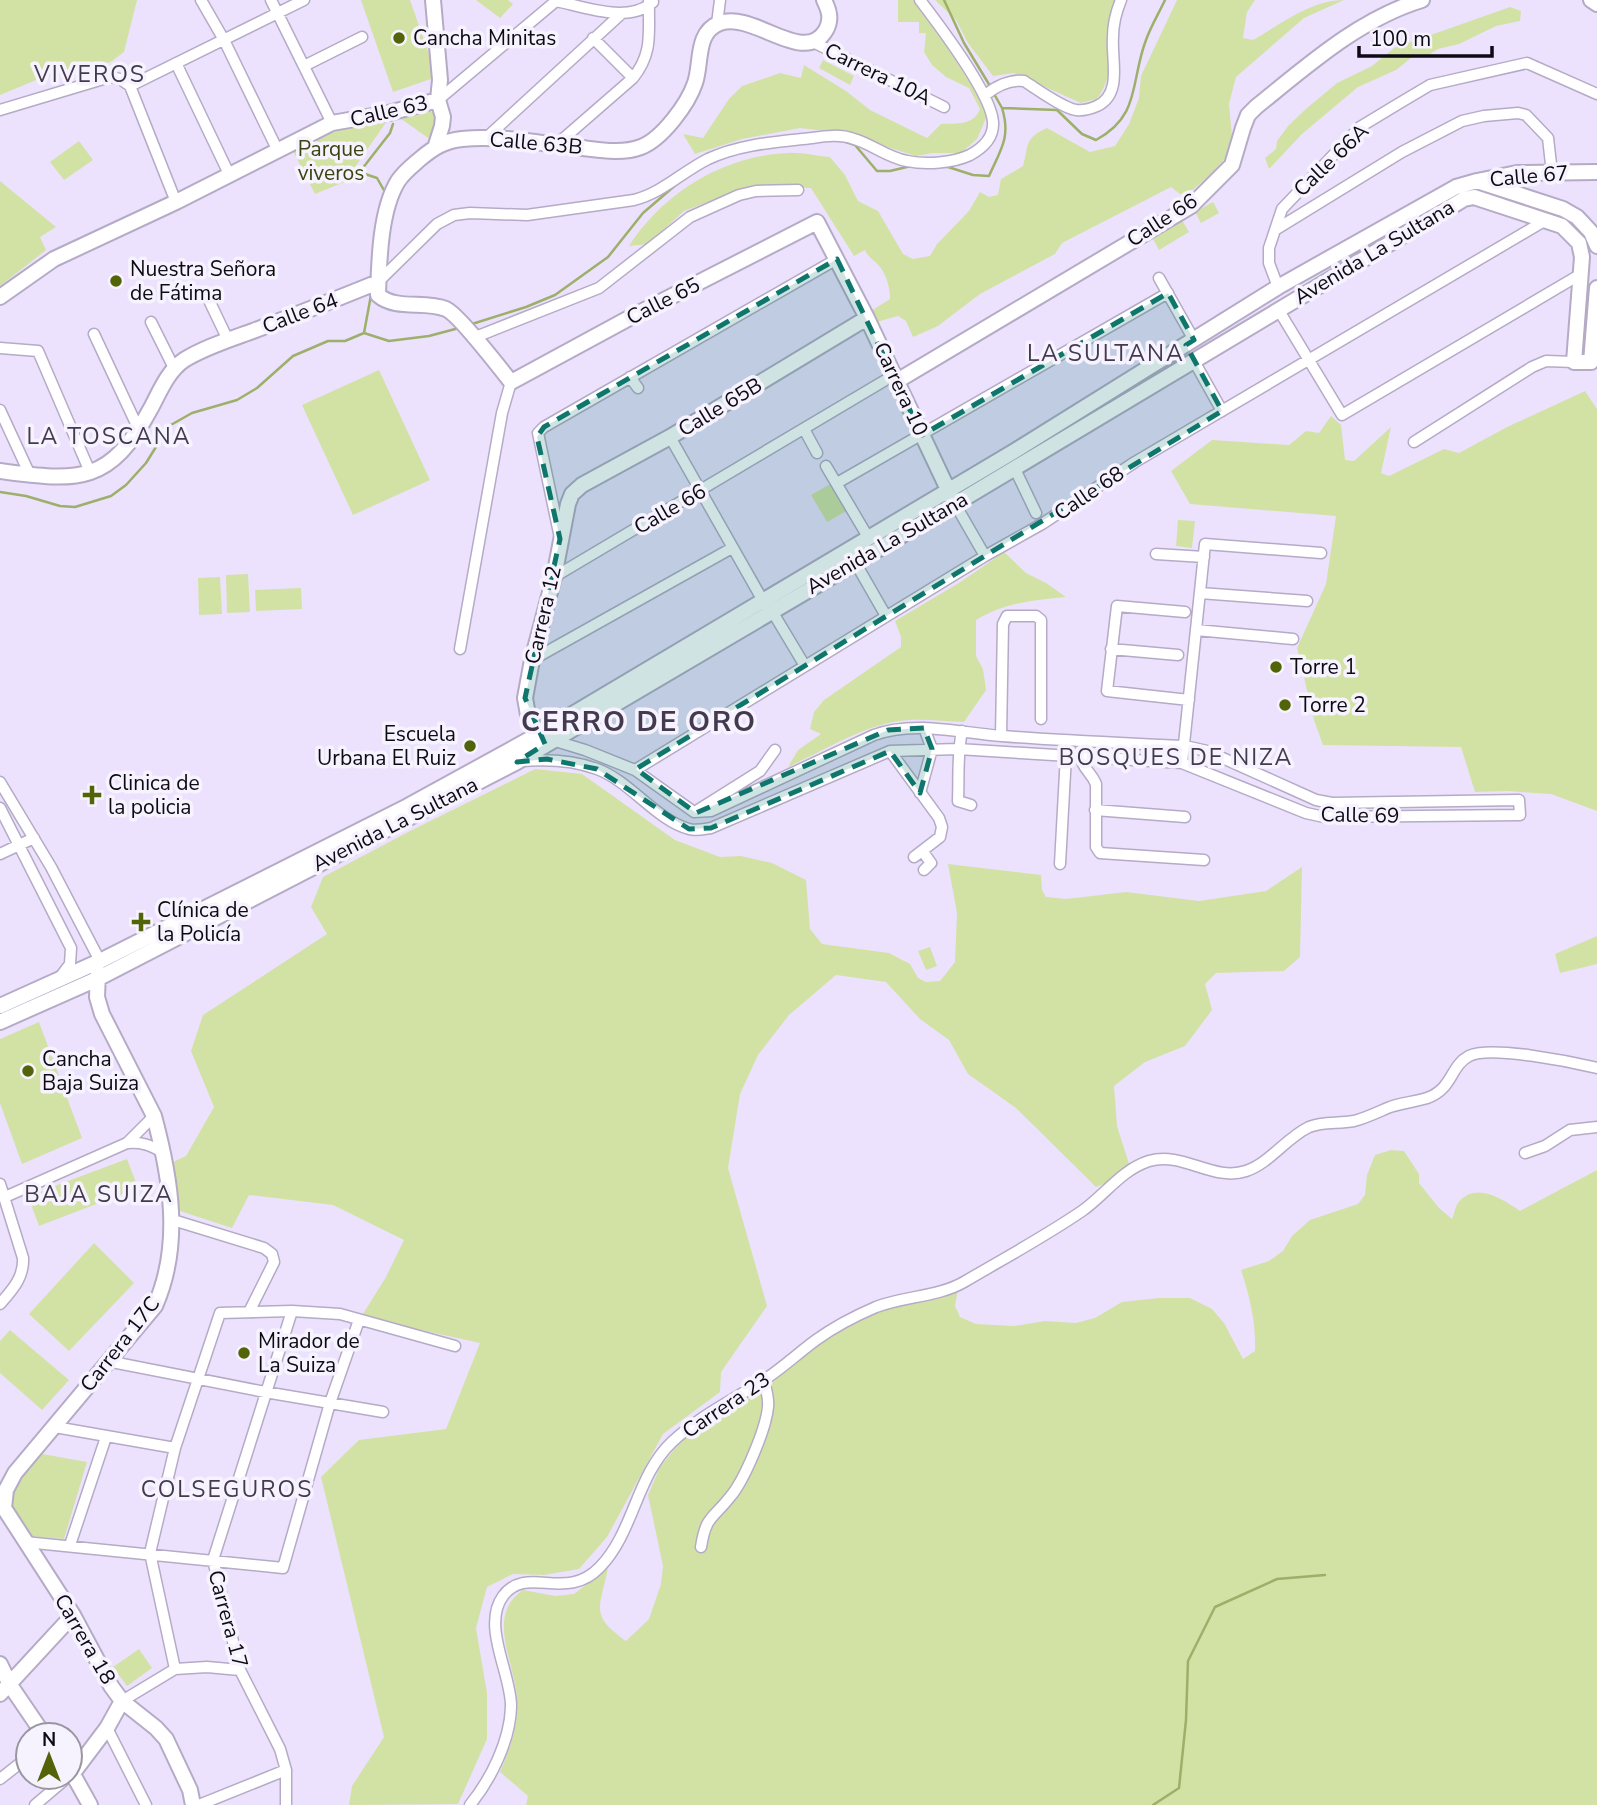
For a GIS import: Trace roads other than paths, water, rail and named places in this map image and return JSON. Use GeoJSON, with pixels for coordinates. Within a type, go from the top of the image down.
{"type":"FeatureCollection","features":[{"type":"Feature","properties":{"kind":"street"},"geometry":{"type":"LineString","coordinates":[[201,0],[224,40],[277,149]]}},
{"type":"Feature","properties":{"kind":"street"},"geometry":{"type":"LineString","coordinates":[[271,0],[332,123]]}},
{"type":"Feature","properties":{"kind":"street"},"geometry":{"type":"LineString","coordinates":[[130,86],[304,0]]}},
{"type":"Feature","properties":{"kind":"street"},"geometry":{"type":"LineString","coordinates":[[433,0],[440,80],[438,100],[442,126],[436,145],[407,170],[397,183],[383,227],[378,295],[385,301],[450,311],[511,382],[502,413],[460,649]]}},
{"type":"Feature","properties":{"kind":"street","name":"Calle 63"},"geometry":{"type":"LineString","coordinates":[[0,297],[54,259],[176,202],[332,123],[389,113],[438,100],[556,0],[621,14],[651,2]]}},
{"type":"Feature","properties":{"kind":"street"},"geometry":{"type":"LineString","coordinates":[[717,24],[720,0]]}},
{"type":"Feature","properties":{"kind":"street"},"geometry":{"type":"LineString","coordinates":[[813,42],[822,36],[829,24],[829,11],[824,0]]}},
{"type":"Feature","properties":{"kind":"street"},"geometry":{"type":"LineString","coordinates":[[920,0],[989,92],[1015,79],[1024,81],[1075,110],[1088,110],[1102,103],[1111,93],[1115,73],[1112,38],[1121,0]]}},
{"type":"Feature","properties":{"kind":"street","name":"Calle 66"},"geometry":{"type":"LineString","coordinates":[[554,577],[1191,206],[1231,165],[1248,116],[1256,107],[1312,61],[1383,14],[1422,0]]}},
{"type":"Feature","properties":{"kind":"street"},"geometry":{"type":"LineString","coordinates":[[1591,0],[1597,4]]}},
{"type":"Feature","properties":{"kind":"street"},"geometry":{"type":"LineString","coordinates":[[556,145],[633,78],[644,65],[648,55],[651,2]]}},
{"type":"Feature","properties":{"kind":"street"},"geometry":{"type":"LineString","coordinates":[[486,138],[621,14]]}},
{"type":"Feature","properties":{"kind":"street","name":"Carrera 10A"},"geometry":{"type":"LineString","coordinates":[[717,24],[732,20],[746,22],[798,44],[813,42],[944,107]]}},
{"type":"Feature","properties":{"kind":"street","name":"Calle 63B"},"geometry":{"type":"LineString","coordinates":[[436,145],[460,139],[486,138],[628,150],[643,146],[671,122],[687,99],[695,82],[704,37],[717,24]]}},
{"type":"Feature","properties":{"kind":"street"},"geometry":{"type":"LineString","coordinates":[[304,66],[362,37]]}},
{"type":"Feature","properties":{"kind":"street"},"geometry":{"type":"LineString","coordinates":[[593,38],[633,78]]}},
{"type":"Feature","properties":{"kind":"street"},"geometry":{"type":"LineString","coordinates":[[176,63],[229,174]]}},
{"type":"Feature","properties":{"kind":"street","name":"Calle 66A"},"geometry":{"type":"LineString","coordinates":[[1278,287],[1269,263],[1269,248],[1282,209],[1360,127],[1430,85],[1527,63],[1597,94]]}},
{"type":"Feature","properties":{"kind":"street"},"geometry":{"type":"LineString","coordinates":[[0,110],[110,77],[120,79],[130,86],[176,202]]}},
{"type":"Feature","properties":{"kind":"street","name":"Calle 64"},"geometry":{"type":"LineString","coordinates":[[174,368],[186,359],[228,340],[378,282],[437,224],[454,215],[527,215],[649,197],[705,161],[747,145],[836,135],[855,139],[898,159],[911,162],[962,159],[979,150],[990,138],[993,122],[989,92]]}},
{"type":"Feature","properties":{"kind":"street","name":"Calle 66A"},"geometry":{"type":"LineString","coordinates":[[1274,230],[1402,152],[1462,121],[1484,116],[1518,113],[1526,116],[1549,138],[1552,173]]}},
{"type":"Feature","properties":{"kind":"street","name":"Calle 67"},"geometry":{"type":"LineString","coordinates":[[1474,197],[1477,181],[1517,173],[1597,172]]}},
{"type":"Feature","properties":{"kind":"street"},"geometry":{"type":"LineString","coordinates":[[1477,181],[1563,209],[1577,217],[1591,232],[1597,246]]}},
{"type":"Feature","properties":{"kind":"street","name":"Avenida La Sultana"},"geometry":{"type":"LineString","coordinates":[[767,605],[868,537],[1278,287],[1456,187],[1477,181]]}},
{"type":"Feature","properties":{"kind":"street"},"geometry":{"type":"LineString","coordinates":[[470,334],[599,289],[690,217],[739,195],[756,191],[798,190]]}},
{"type":"Feature","properties":{"kind":"street","name":"Avenida La Sultana"},"geometry":{"type":"LineString","coordinates":[[0,1021],[97,979],[489,769],[697,641],[855,562],[955,504],[1464,198],[1474,197],[1562,226],[1578,243],[1582,257],[1574,362]]}},
{"type":"Feature","properties":{"kind":"street","name":"Calle 68"},"geometry":{"type":"LineString","coordinates":[[635,770],[1041,524],[1135,461],[1546,220]]}},
{"type":"Feature","properties":{"kind":"street","name":"Carrera 10"},"geometry":{"type":"LineString","coordinates":[[817,222],[867,318],[955,504],[985,556]]}},
{"type":"Feature","properties":{"kind":"street","name":"Calle 65"},"geometry":{"type":"LineString","coordinates":[[511,382],[817,222]]}},
{"type":"Feature","properties":{"kind":"street"},"geometry":{"type":"LineString","coordinates":[[560,539],[538,433],[544,427],[837,259]]}},
{"type":"Feature","properties":{"kind":"street"},"geometry":{"type":"LineString","coordinates":[[1278,309],[1342,415],[1581,274]]}},
{"type":"Feature","properties":{"kind":"street"},"geometry":{"type":"LineString","coordinates":[[1159,278],[1194,340]]}},
{"type":"Feature","properties":{"kind":"street"},"geometry":{"type":"LineString","coordinates":[[1414,442],[1532,367],[1546,361],[1591,362],[1597,288]]}},
{"type":"Feature","properties":{"kind":"street"},"geometry":{"type":"LineString","coordinates":[[837,482],[1168,293]]}},
{"type":"Feature","properties":{"kind":"street"},"geometry":{"type":"LineString","coordinates":[[206,294],[228,340]]}},
{"type":"Feature","properties":{"kind":"street","name":"Calle 65B"},"geometry":{"type":"LineString","coordinates":[[572,494],[582,485],[670,437],[867,318]]}},
{"type":"Feature","properties":{"kind":"street"},"geometry":{"type":"LineString","coordinates":[[0,471],[68,477],[90,472],[109,463],[127,448],[174,368],[151,322]]}},
{"type":"Feature","properties":{"kind":"street"},"geometry":{"type":"LineString","coordinates":[[94,334],[139,430]]}},
{"type":"Feature","properties":{"kind":"street"},"geometry":{"type":"LineString","coordinates":[[0,348],[38,351],[90,472]]}},
{"type":"Feature","properties":{"kind":"street"},"geometry":{"type":"LineString","coordinates":[[1194,360],[1222,411]]}},
{"type":"Feature","properties":{"kind":"street"},"geometry":{"type":"LineString","coordinates":[[630,377],[638,388]]}},
{"type":"Feature","properties":{"kind":"street"},"geometry":{"type":"LineString","coordinates":[[0,410],[30,475]]}},
{"type":"Feature","properties":{"kind":"street"},"geometry":{"type":"LineString","coordinates":[[804,429],[817,453]]}},
{"type":"Feature","properties":{"kind":"street"},"geometry":{"type":"LineString","coordinates":[[670,437],[732,548],[805,666]]}},
{"type":"Feature","properties":{"kind":"street"},"geometry":{"type":"LineString","coordinates":[[826,466],[868,537]]}},
{"type":"Feature","properties":{"kind":"street"},"geometry":{"type":"LineString","coordinates":[[1014,467],[1036,513]]}},
{"type":"Feature","properties":{"kind":"street","name":"Carrera 12"},"geometry":{"type":"LineString","coordinates":[[545,737],[528,715],[525,698],[572,494]]}},
{"type":"Feature","properties":{"kind":"street"},"geometry":{"type":"LineString","coordinates":[[1182,763],[1205,544],[1321,552]]}},
{"type":"Feature","properties":{"kind":"street"},"geometry":{"type":"LineString","coordinates":[[532,660],[732,548]]}},
{"type":"Feature","properties":{"kind":"street"},"geometry":{"type":"LineString","coordinates":[[1156,554],[1204,556]]}},
{"type":"Feature","properties":{"kind":"street"},"geometry":{"type":"LineString","coordinates":[[855,562],[886,616]]}},
{"type":"Feature","properties":{"kind":"street"},"geometry":{"type":"LineString","coordinates":[[1200,593],[1307,601]]}},
{"type":"Feature","properties":{"kind":"street"},"geometry":{"type":"LineString","coordinates":[[1185,612],[1116,606],[1107,691],[1189,699]]}},
{"type":"Feature","properties":{"kind":"street"},"geometry":{"type":"LineString","coordinates":[[1000,736],[1003,624],[1007,617],[1036,616],[1041,620],[1041,719]]}},
{"type":"Feature","properties":{"kind":"street"},"geometry":{"type":"LineString","coordinates":[[1196,631],[1293,639]]}},
{"type":"Feature","properties":{"kind":"street"},"geometry":{"type":"LineString","coordinates":[[1111,649],[1178,654]]}},
{"type":"Feature","properties":{"kind":"street"},"geometry":{"type":"LineString","coordinates":[[920,793],[932,749],[924,728]]}},
{"type":"Feature","properties":{"kind":"street","name":"Calle 69"},"geometry":{"type":"LineString","coordinates":[[694,812],[711,811],[888,730],[924,728],[1000,736],[1185,746],[1207,751],[1316,800],[1332,803],[1519,800],[1520,815],[1324,817],[1306,813],[1182,763],[1081,759],[1066,755],[958,749],[890,751]]}},
{"type":"Feature","properties":{"kind":"street"},"geometry":{"type":"LineString","coordinates":[[962,732],[958,749],[958,802],[971,805]]}},
{"type":"Feature","properties":{"kind":"street"},"geometry":{"type":"LineString","coordinates":[[545,737],[635,770],[694,812],[760,771],[775,750]]}},
{"type":"Feature","properties":{"kind":"street","name":"Avenida La Sultana"},"geometry":{"type":"LineString","coordinates":[[0,1006],[100,961],[408,806],[489,769],[517,762],[545,737]]}},
{"type":"Feature","properties":{"kind":"street"},"geometry":{"type":"LineString","coordinates":[[1080,740],[1081,759],[1096,784],[1096,847],[1100,853],[1204,860]]}},
{"type":"Feature","properties":{"kind":"street"},"geometry":{"type":"LineString","coordinates":[[517,762],[547,759],[597,769],[620,781],[675,822],[689,829],[711,828],[890,751],[939,818],[942,827],[940,837],[918,855],[931,863],[924,870]]}},
{"type":"Feature","properties":{"kind":"street"},"geometry":{"type":"LineString","coordinates":[[1060,864],[1066,755]]}},
{"type":"Feature","properties":{"kind":"street"},"geometry":{"type":"LineString","coordinates":[[0,782],[51,867],[100,961]]}},
{"type":"Feature","properties":{"kind":"street"},"geometry":{"type":"LineString","coordinates":[[0,808],[71,948],[70,964],[58,979]]}},
{"type":"Feature","properties":{"kind":"street"},"geometry":{"type":"LineString","coordinates":[[1096,810],[1185,817]]}},
{"type":"Feature","properties":{"kind":"street"},"geometry":{"type":"LineString","coordinates":[[0,854],[20,844],[36,841]]}},
{"type":"Feature","properties":{"kind":"street","name":"Carrera 17C"},"geometry":{"type":"LineString","coordinates":[[2,1506],[4,1486],[155,1306],[164,1284],[173,1220],[162,1152],[154,1116],[102,1014],[97,997],[100,961]]}},
{"type":"Feature","properties":{"kind":"street","name":"Carrera 23"},"geometry":{"type":"LineString","coordinates":[[470,1805],[495,1766],[509,1724],[511,1703],[496,1635],[499,1601],[510,1588],[522,1582],[568,1585],[583,1581],[601,1566],[615,1546],[650,1469],[672,1442],[722,1404],[764,1381],[819,1338],[849,1319],[880,1305],[958,1286],[1087,1208],[1125,1173],[1149,1161],[1179,1160],[1232,1174],[1247,1171],[1305,1129],[1321,1123],[1352,1121],[1436,1094],[1446,1087],[1461,1063],[1470,1055],[1482,1053],[1548,1056],[1597,1068]]}},
{"type":"Feature","properties":{"kind":"street"},"geometry":{"type":"LineString","coordinates":[[127,1143],[154,1116]]}},
{"type":"Feature","properties":{"kind":"street"},"geometry":{"type":"LineString","coordinates":[[1525,1153],[1545,1146],[1570,1130],[1597,1128]]}},
{"type":"Feature","properties":{"kind":"street"},"geometry":{"type":"LineString","coordinates":[[5,1197],[127,1143],[152,1145],[162,1152]]}},
{"type":"Feature","properties":{"kind":"street"},"geometry":{"type":"LineString","coordinates":[[0,1184],[24,1268],[22,1276],[0,1304]]}},
{"type":"Feature","properties":{"kind":"street"},"geometry":{"type":"LineString","coordinates":[[173,1220],[264,1248],[272,1254],[274,1262],[249,1312]]}},
{"type":"Feature","properties":{"kind":"street","name":"Carrera 17"},"geometry":{"type":"LineString","coordinates":[[286,1805],[286,1770],[280,1749],[240,1670],[213,1560],[292,1311]]}},
{"type":"Feature","properties":{"kind":"street"},"geometry":{"type":"LineString","coordinates":[[175,1669],[150,1553],[175,1448],[220,1313],[330,1313],[455,1346]]}},
{"type":"Feature","properties":{"kind":"street"},"geometry":{"type":"LineString","coordinates":[[25,1542],[283,1568],[330,1403],[359,1320]]}},
{"type":"Feature","properties":{"kind":"street"},"geometry":{"type":"LineString","coordinates":[[107,1362],[383,1412]]}},
{"type":"Feature","properties":{"kind":"street"},"geometry":{"type":"LineString","coordinates":[[701,1547],[703,1532],[711,1515],[729,1499],[740,1483],[764,1426],[769,1406],[764,1381]]}},
{"type":"Feature","properties":{"kind":"street"},"geometry":{"type":"LineString","coordinates":[[55,1427],[175,1448]]}},
{"type":"Feature","properties":{"kind":"street"},"geometry":{"type":"LineString","coordinates":[[70,1545],[106,1437]]}},
{"type":"Feature","properties":{"kind":"street","name":"Carrera 18"},"geometry":{"type":"LineString","coordinates":[[2,1506],[73,1615],[111,1686],[122,1701],[156,1727],[166,1739],[190,1790],[193,1805]]}},
{"type":"Feature","properties":{"kind":"street"},"geometry":{"type":"LineString","coordinates":[[5,1690],[73,1615]]}},
{"type":"Feature","properties":{"kind":"street"},"geometry":{"type":"LineString","coordinates":[[0,1664],[5,1690],[32,1721]]}},
{"type":"Feature","properties":{"kind":"street"},"geometry":{"type":"LineString","coordinates":[[84,1757],[107,1728],[122,1701],[175,1669],[207,1667],[240,1670]]}},
{"type":"Feature","properties":{"kind":"street"},"geometry":{"type":"LineString","coordinates":[[107,1728],[146,1805]]}},
{"type":"Feature","properties":{"kind":"street"},"geometry":{"type":"LineString","coordinates":[[0,1779],[14,1768]]}},
{"type":"Feature","properties":{"kind":"street"},"geometry":{"type":"LineString","coordinates":[[199,1805],[286,1770]]}},
{"type":"Feature","properties":{"kind":"street"},"geometry":{"type":"LineString","coordinates":[[35,1805],[51,1791]]}},
{"type":"Feature","properties":{"kind":"waterway"},"geometry":{"type":"LineString","coordinates":[[944,0],[964,43],[990,86]]}},
{"type":"Feature","properties":{"kind":"waterway"},"geometry":{"type":"LineString","coordinates":[[945,166],[973,175],[989,176],[1005,135],[1002,108],[1057,110],[1082,134],[1096,140],[1110,131],[1127,109],[1146,40],[1165,0]]}},
{"type":"Feature","properties":{"kind":"waterway"},"geometry":{"type":"LineString","coordinates":[[993,92],[1002,108]]}},
{"type":"Feature","properties":{"kind":"waterway"},"geometry":{"type":"LineString","coordinates":[[385,192],[377,178],[362,173],[362,169],[390,133],[393,124]]}},
{"type":"Feature","properties":{"kind":"waterway"},"geometry":{"type":"LineString","coordinates":[[843,141],[855,145],[877,171],[911,166]]}},
{"type":"Feature","properties":{"kind":"waterway"},"geometry":{"type":"LineString","coordinates":[[472,324],[555,295],[608,257],[643,213],[678,183]]}},
{"type":"Feature","properties":{"kind":"waterway"},"geometry":{"type":"LineString","coordinates":[[364,333],[371,295]]}},
{"type":"Feature","properties":{"kind":"waterway"},"geometry":{"type":"LineString","coordinates":[[0,492],[75,507],[111,496],[126,485],[146,463],[169,426],[192,413],[237,400],[257,388],[293,356],[328,341],[345,341],[364,333],[389,341],[429,336],[459,328]]}},
{"type":"Feature","properties":{"kind":"waterway"},"geometry":{"type":"LineString","coordinates":[[1153,1805],[1179,1788],[1186,1720],[1188,1661],[1215,1607],[1277,1579],[1325,1575]]}},
{"type":"Feature","properties":{"kind":"place","name":"Cancha Minitas"},"geometry":{"type":"Point","coordinates":[399,38]}},
{"type":"Feature","properties":{"kind":"place","name":"Nuestra Señora de Fátima"},"geometry":{"type":"Point","coordinates":[116,281]}},
{"type":"Feature","properties":{"kind":"place","name":"Torre 1"},"geometry":{"type":"Point","coordinates":[1276,667]}},
{"type":"Feature","properties":{"kind":"place","name":"Torre 2"},"geometry":{"type":"Point","coordinates":[1285,705]}},
{"type":"Feature","properties":{"kind":"place","name":"Escuela Urbana El Ruiz"},"geometry":{"type":"Point","coordinates":[470,746]}},
{"type":"Feature","properties":{"kind":"place","name":"Clinica de la policia"},"geometry":{"type":"Point","coordinates":[92,795]}},
{"type":"Feature","properties":{"kind":"place","name":"Clínica de la Policía"},"geometry":{"type":"Point","coordinates":[141,922]}},
{"type":"Feature","properties":{"kind":"place","name":"Cancha Baja Suiza"},"geometry":{"type":"Point","coordinates":[28,1071]}},
{"type":"Feature","properties":{"kind":"place","name":"Mirador de La Suiza"},"geometry":{"type":"Point","coordinates":[244,1353]}},
{"type":"Feature","properties":{"kind":"district","name":"VIVEROS"},"geometry":{"type":"Point","coordinates":[90,74]}},
{"type":"Feature","properties":{"kind":"district","name":"LA SULTANA"},"geometry":{"type":"Point","coordinates":[1106,353]}},
{"type":"Feature","properties":{"kind":"district","name":"LA TOSCANA"},"geometry":{"type":"Point","coordinates":[109,436]}},
{"type":"Feature","properties":{"kind":"district","name":"CERRO DE ORO"},"geometry":{"type":"Point","coordinates":[639,721]}},
{"type":"Feature","properties":{"kind":"district","name":"BOSQUES DE NIZA"},"geometry":{"type":"Point","coordinates":[1176,757]}},
{"type":"Feature","properties":{"kind":"district","name":"BAJA SUIZA"},"geometry":{"type":"Point","coordinates":[99,1194]}},
{"type":"Feature","properties":{"kind":"district","name":"COLSEGUROS"},"geometry":{"type":"Point","coordinates":[227,1489]}},
{"type":"Feature","properties":{"kind":"park label","name":"Parque viveros"},"geometry":{"type":"Point","coordinates":[331,161]}}]}
